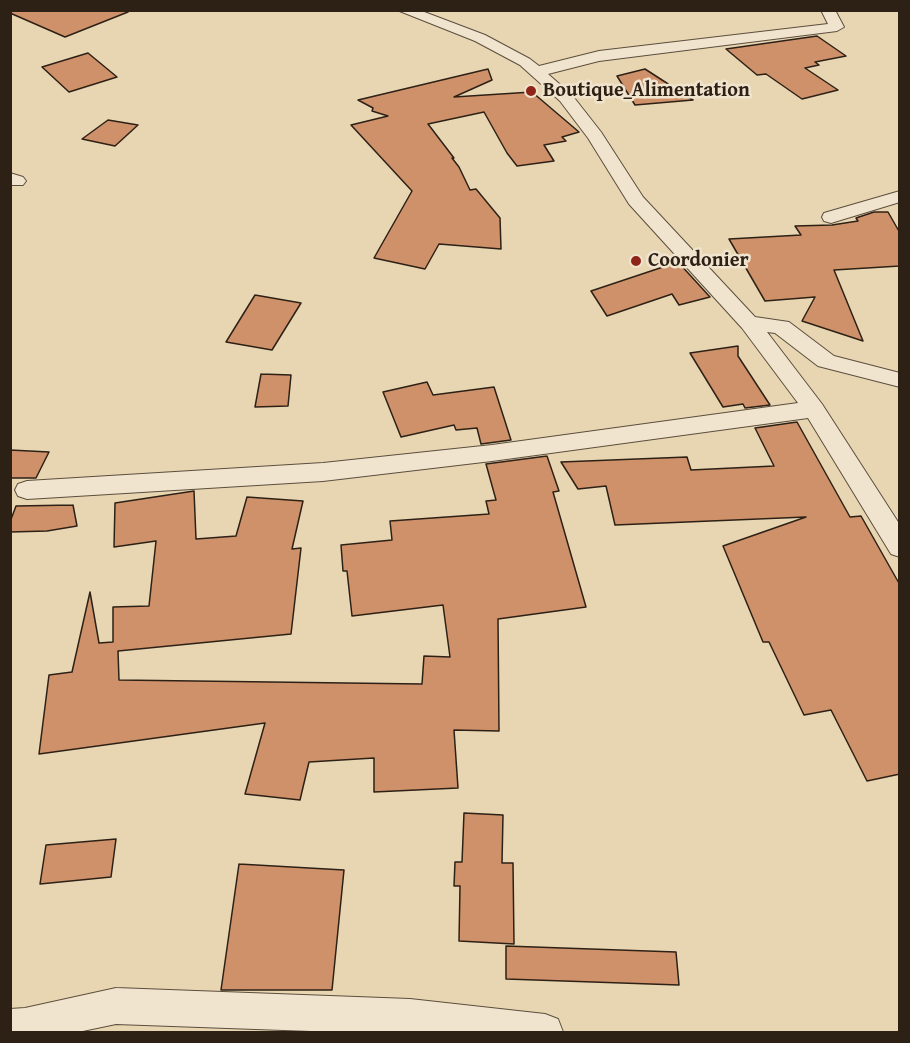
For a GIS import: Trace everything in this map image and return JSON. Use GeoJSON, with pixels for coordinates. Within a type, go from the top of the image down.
{"type":"FeatureCollection","features":[{"type":"Feature","properties":{"kind":"street"},"geometry":{"type":"LineString","coordinates":[[404,10],[480,38],[525,62],[566,98],[595,136],[636,200],[749,323],[814,409],[900,547]]}},
{"type":"Feature","properties":{"kind":"street"},"geometry":{"type":"LineString","coordinates":[[536,72],[599,56],[837,27],[828,10]]}},
{"type":"Feature","properties":{"kind":"street"},"geometry":{"type":"LineString","coordinates":[[831,217],[900,196]]}},
{"type":"Feature","properties":{"kind":"street"},"geometry":{"type":"LineString","coordinates":[[749,323],[781,327],[826,361],[900,380]]}},
{"type":"Feature","properties":{"kind":"street"},"geometry":{"type":"LineString","coordinates":[[27,490],[322,472],[492,453],[814,409]]}},
{"type":"Feature","properties":{"kind":"street"},"geometry":{"type":"LineString","coordinates":[[20,1028],[116,1006],[545,1032]]}},
{"type":"Feature","properties":{"kind":"building"},"geometry":{"type":"Polygon","coordinates":[[[10,10],[128,10],[128,12],[65,37],[10,13],[10,10]]]}},
{"type":"Feature","properties":{"kind":"building"},"geometry":{"type":"Polygon","coordinates":[[[817,36],[846,56],[815,62],[819,65],[805,68],[838,90],[802,99],[766,74],[757,75],[726,49],[817,36]]]}},
{"type":"Feature","properties":{"kind":"building"},"geometry":{"type":"Polygon","coordinates":[[[88,53],[117,77],[69,92],[42,67],[88,53]]]}},
{"type":"Feature","properties":{"kind":"building"},"geometry":{"type":"Polygon","coordinates":[[[488,69],[492,80],[454,97],[532,92],[579,132],[562,137],[566,141],[544,145],[554,161],[517,166],[484,112],[428,124],[454,158],[452,158],[470,190],[476,189],[500,218],[501,249],[439,244],[425,269],[374,258],[412,191],[351,125],[388,116],[372,111],[373,108],[358,100],[488,69]]]}},
{"type":"Feature","properties":{"kind":"building"},"geometry":{"type":"Polygon","coordinates":[[[645,69],[693,100],[635,105],[617,76],[645,69]]]}},
{"type":"Feature","properties":{"kind":"building"},"geometry":{"type":"Polygon","coordinates":[[[108,120],[138,125],[115,146],[82,139],[108,120]]]}},
{"type":"Feature","properties":{"kind":"building"},"geometry":{"type":"Polygon","coordinates":[[[874,212],[888,212],[900,233],[900,266],[834,270],[863,341],[802,321],[815,297],[765,301],[729,239],[801,235],[795,226],[832,225],[858,221],[856,218],[874,212]]]}},
{"type":"Feature","properties":{"kind":"building"},"geometry":{"type":"Polygon","coordinates":[[[678,262],[710,297],[679,305],[672,294],[607,316],[591,291],[678,262]]]}},
{"type":"Feature","properties":{"kind":"building"},"geometry":{"type":"Polygon","coordinates":[[[255,295],[301,303],[272,350],[226,342],[255,295]]]}},
{"type":"Feature","properties":{"kind":"building"},"geometry":{"type":"Polygon","coordinates":[[[738,346],[738,356],[770,405],[745,408],[743,404],[723,407],[690,353],[738,346]]]}},
{"type":"Feature","properties":{"kind":"building"},"geometry":{"type":"Polygon","coordinates":[[[261,374],[291,375],[288,406],[255,407],[261,374]]]}},
{"type":"Feature","properties":{"kind":"building"},"geometry":{"type":"Polygon","coordinates":[[[427,382],[433,395],[494,387],[511,440],[481,444],[477,428],[456,430],[454,425],[401,437],[383,392],[427,382]]]}},
{"type":"Feature","properties":{"kind":"building"},"geometry":{"type":"Polygon","coordinates":[[[797,422],[850,517],[861,516],[900,585],[900,774],[867,781],[831,710],[804,715],[769,642],[763,642],[723,546],[806,517],[615,525],[606,486],[578,489],[561,462],[687,457],[691,470],[774,466],[755,428],[797,422]]]}},
{"type":"Feature","properties":{"kind":"building"},"geometry":{"type":"Polygon","coordinates":[[[10,450],[49,452],[36,478],[10,478],[10,450]]]}},
{"type":"Feature","properties":{"kind":"building"},"geometry":{"type":"Polygon","coordinates":[[[547,456],[559,491],[553,492],[586,607],[498,619],[499,731],[454,730],[458,788],[374,792],[374,758],[309,762],[300,800],[245,794],[265,723],[39,754],[49,675],[72,672],[90,592],[99,643],[113,642],[113,607],[149,606],[156,541],[114,547],[115,503],[194,491],[196,539],[236,536],[247,497],[303,501],[292,549],[301,548],[291,634],[118,651],[119,680],[422,684],[424,656],[450,657],[443,605],[352,616],[347,571],[343,571],[341,545],[392,540],[390,521],[489,514],[486,501],[496,500],[486,464],[547,456]]]}},
{"type":"Feature","properties":{"kind":"building"},"geometry":{"type":"Polygon","coordinates":[[[73,505],[77,526],[47,531],[10,532],[10,522],[16,506],[73,505]]]}},
{"type":"Feature","properties":{"kind":"building"},"geometry":{"type":"Polygon","coordinates":[[[464,813],[503,815],[502,863],[513,863],[514,944],[459,941],[460,886],[454,886],[455,862],[462,862],[464,813]]]}},
{"type":"Feature","properties":{"kind":"building"},"geometry":{"type":"Polygon","coordinates":[[[116,839],[111,877],[40,884],[46,845],[116,839]]]}},
{"type":"Feature","properties":{"kind":"building"},"geometry":{"type":"Polygon","coordinates":[[[239,864],[344,870],[332,990],[221,990],[239,864]]]}},
{"type":"Feature","properties":{"kind":"building"},"geometry":{"type":"Polygon","coordinates":[[[506,946],[676,952],[679,985],[506,979],[506,946]]]}},
{"type":"Feature","properties":{"kind":"place","name":"Boutique_Alimentation"},"geometry":{"type":"Point","coordinates":[531,91]}},
{"type":"Feature","properties":{"kind":"place","name":"Coordonier"},"geometry":{"type":"Point","coordinates":[636,261]}}]}
